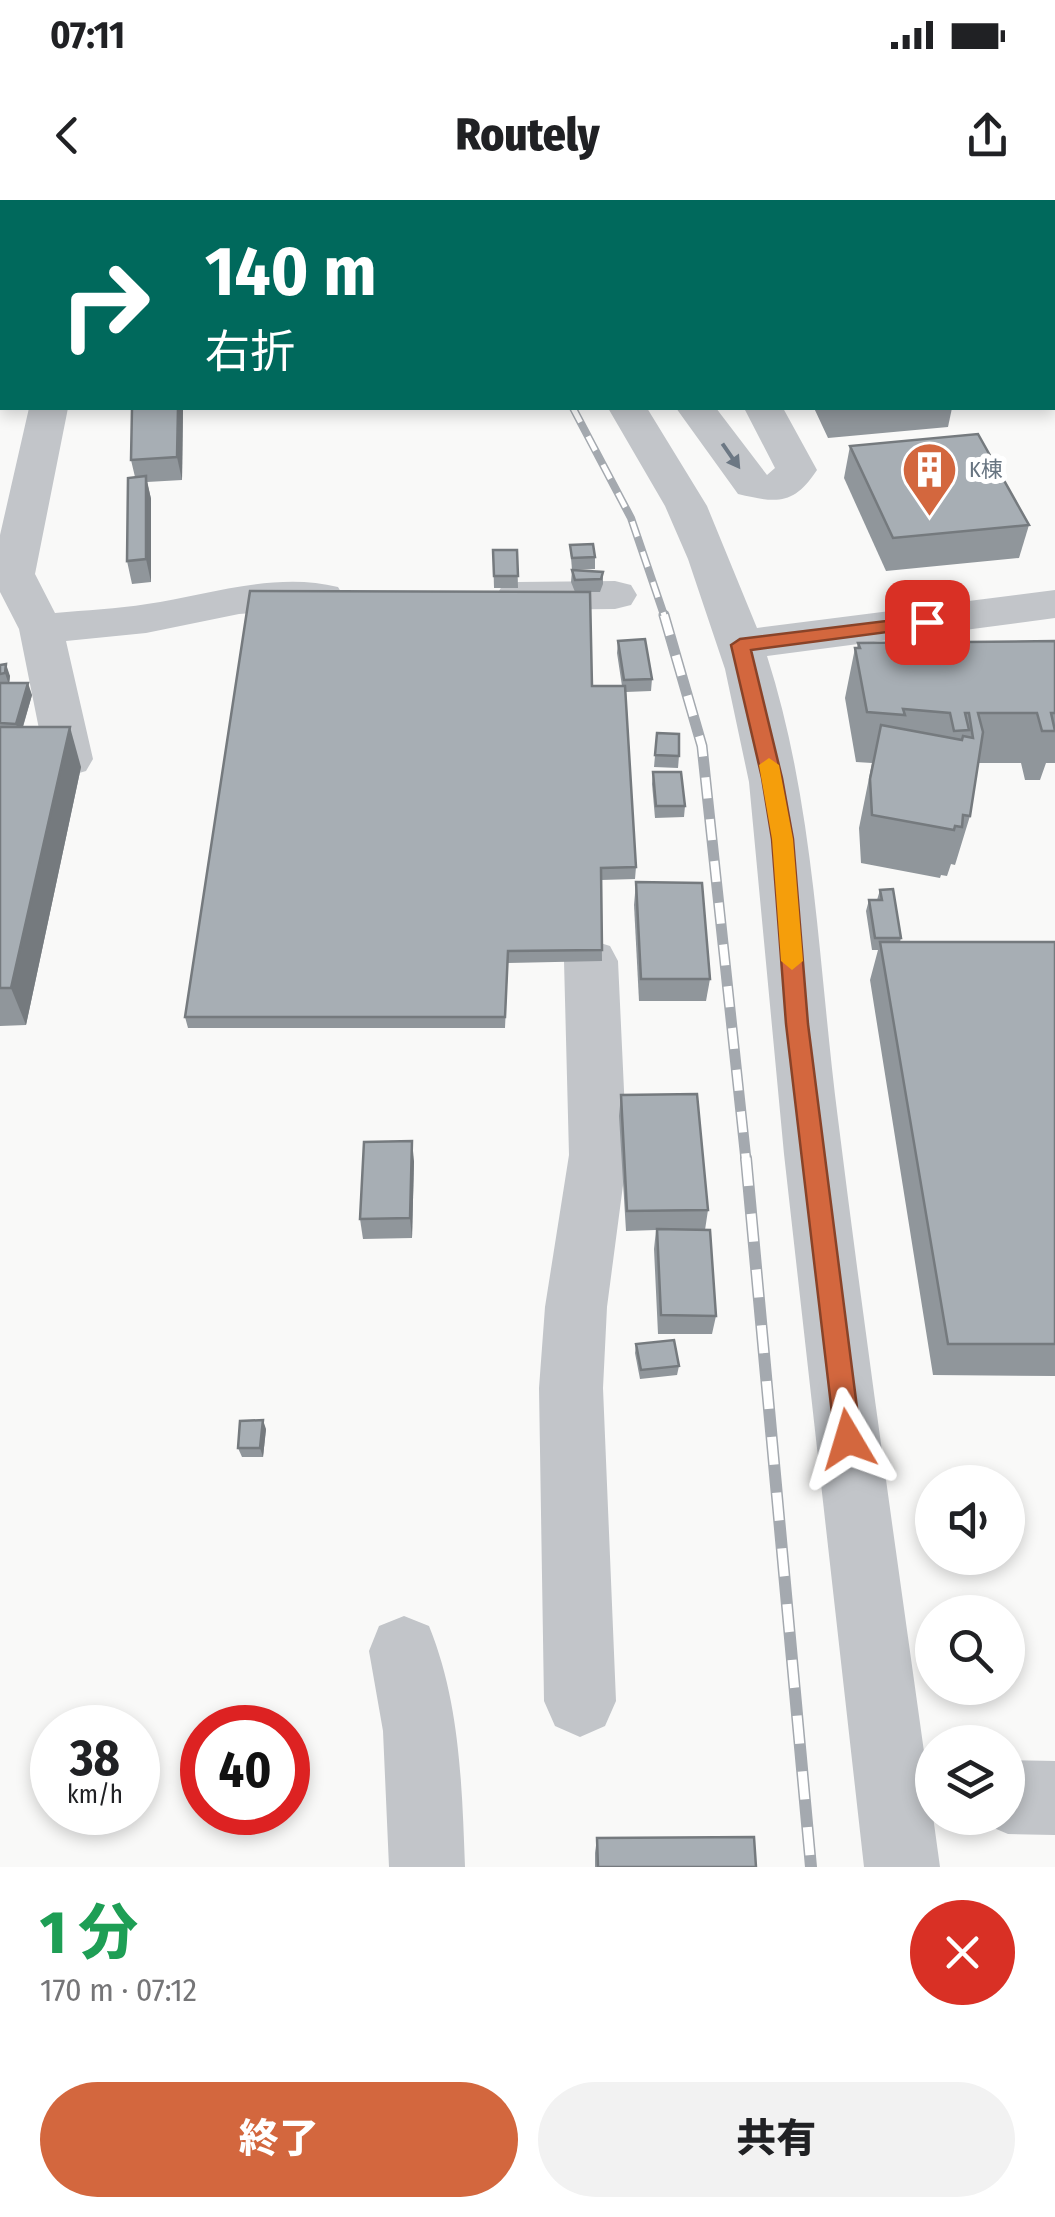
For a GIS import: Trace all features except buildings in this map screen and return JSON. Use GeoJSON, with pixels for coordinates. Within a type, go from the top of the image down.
{"type":"FeatureCollection","features":[{"type":"Feature","properties":{"kind":"street"},"geometry":{"type":"LineString","coordinates":[[48,410],[13,574],[41,629],[69,759]]}},
{"type":"Feature","properties":{"kind":"street"},"geometry":{"type":"LineString","coordinates":[[628,410],[680,492],[740,645],[772,778],[782,839],[797,1024],[902,1867]]}},
{"type":"Feature","properties":{"kind":"street"},"geometry":{"type":"LineString","coordinates":[[697,410],[753,485],[775,490],[797,470],[765,410]]}},
{"type":"Feature","properties":{"kind":"street"},"geometry":{"type":"LineString","coordinates":[[479,597],[615,595]]}},
{"type":"Feature","properties":{"kind":"street"},"geometry":{"type":"LineString","coordinates":[[41,629],[146,619],[240,600],[360,596]]}},
{"type":"Feature","properties":{"kind":"street"},"geometry":{"type":"LineString","coordinates":[[740,645],[1055,604]]}},
{"type":"Feature","properties":{"kind":"street"},"geometry":{"type":"LineString","coordinates":[[580,1701],[571,1388],[576,1308],[598,1155],[591,962]]}},
{"type":"Feature","properties":{"kind":"street"},"geometry":{"type":"LineString","coordinates":[[404,1651],[416,1694],[427,1867]]}},
{"type":"Feature","properties":{"kind":"street"},"geometry":{"type":"LineString","coordinates":[[1025,1797],[1055,1798]]}},
{"type":"Feature","properties":{"kind":"railway"},"geometry":{"type":"LineString","coordinates":[[574,410],[631,518],[664,615]]}},
{"type":"Feature","properties":{"kind":"railway"},"geometry":{"type":"LineString","coordinates":[[664,615],[702,746],[746,1160]]}},
{"type":"Feature","properties":{"kind":"railway"},"geometry":{"type":"LineString","coordinates":[[746,1158],[811,1867]]}},
{"type":"Feature","properties":{"kind":"slow traffic"},"geometry":{"type":"LineString","coordinates":[[769,765],[782,839],[792,961]]}},
{"type":"Feature","properties":{"kind":"place","name":"K棟"},"geometry":{"type":"Point","coordinates":[930,518]}},
{"type":"Feature","properties":{"kind":"route"},"geometry":{"type":"LineString","coordinates":[[848,1439],[797,1024],[782,839],[772,778],[740,645],[927,622]]}}]}
